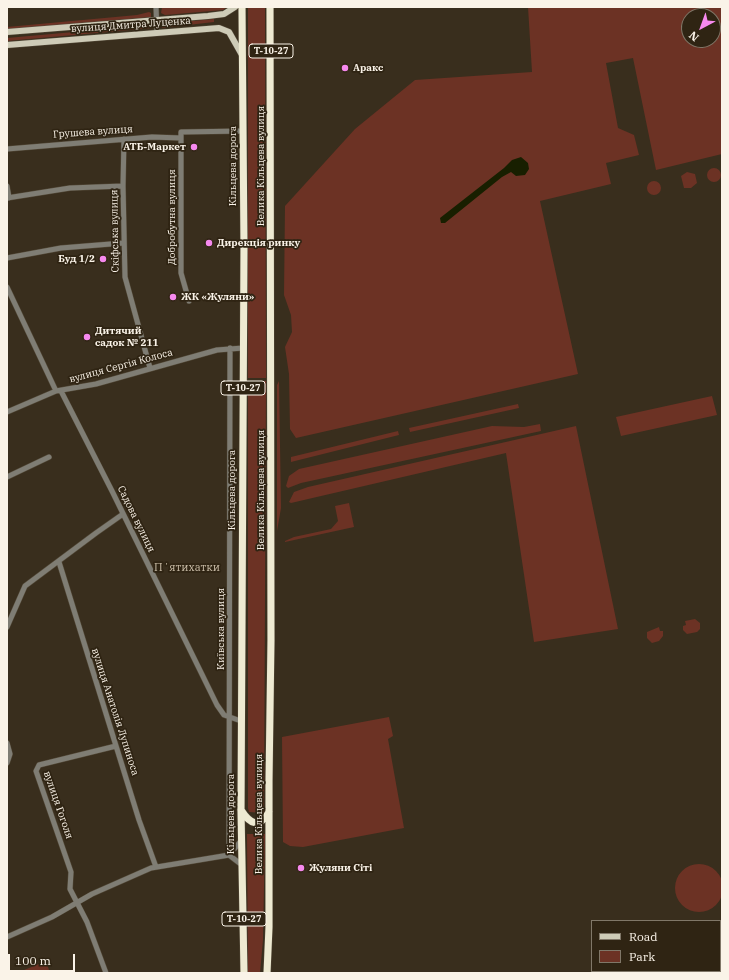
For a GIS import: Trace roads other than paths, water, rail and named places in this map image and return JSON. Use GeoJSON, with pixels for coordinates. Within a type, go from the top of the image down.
{"type":"FeatureCollection","features":[{"type":"Feature","properties":{"kind":"highway","name":"Кільцева дорога"},"geometry":{"type":"LineString","coordinates":[[242,7],[243,348],[241,810],[244,973]]}},
{"type":"Feature","properties":{"kind":"highway","name":"Велика Кільцева вулиця"},"geometry":{"type":"LineString","coordinates":[[267,973],[270,927],[269,812],[271,640],[270,7]]}},
{"type":"Feature","properties":{"kind":"highway"},"geometry":{"type":"LineString","coordinates":[[241,810],[249,821],[254,823],[263,820],[269,812]]}},
{"type":"Feature","properties":{"kind":"main road","name":"вулиця Дмитра Луценка"},"geometry":{"type":"LineString","coordinates":[[7,32],[224,14],[235,7]]}},
{"type":"Feature","properties":{"kind":"main road","name":"вулиця Дмитра Луценка"},"geometry":{"type":"LineString","coordinates":[[7,45],[157,32],[224,29],[232,37],[242,56]]}},
{"type":"Feature","properties":{"kind":"street"},"geometry":{"type":"LineString","coordinates":[[156,7],[157,32]]}},
{"type":"Feature","properties":{"kind":"street","name":"Грушева вулиця"},"geometry":{"type":"LineString","coordinates":[[7,149],[243,131]]}},
{"type":"Feature","properties":{"kind":"street","name":"Добробутна вулиця"},"geometry":{"type":"LineString","coordinates":[[181,135],[181,273],[189,301]]}},
{"type":"Feature","properties":{"kind":"street","name":"Скіфська вулиця"},"geometry":{"type":"LineString","coordinates":[[124,139],[123,243],[125,277],[150,368]]}},
{"type":"Feature","properties":{"kind":"street"},"geometry":{"type":"LineString","coordinates":[[7,186],[8,198],[70,188],[123,186]]}},
{"type":"Feature","properties":{"kind":"street"},"geometry":{"type":"LineString","coordinates":[[7,258],[61,248],[123,243]]}},
{"type":"Feature","properties":{"kind":"street","name":"Садова вулиця"},"geometry":{"type":"LineString","coordinates":[[7,288],[58,391],[124,514],[217,705],[224,715],[229,718]]}},
{"type":"Feature","properties":{"kind":"street","name":"вулиця Сергія Колоса"},"geometry":{"type":"LineString","coordinates":[[7,412],[58,391],[96,384],[150,368],[230,348],[243,348]]}},
{"type":"Feature","properties":{"kind":"street","name":"Київська вулиця"},"geometry":{"type":"LineString","coordinates":[[229,718],[230,348]]}},
{"type":"Feature","properties":{"kind":"street"},"geometry":{"type":"LineString","coordinates":[[7,477],[49,457]]}},
{"type":"Feature","properties":{"kind":"street"},"geometry":{"type":"LineString","coordinates":[[7,628],[24,588],[96,533],[124,514]]}},
{"type":"Feature","properties":{"kind":"street","name":"вулиця Анатолія Лупиноса"},"geometry":{"type":"LineString","coordinates":[[58,562],[156,867]]}},
{"type":"Feature","properties":{"kind":"street"},"geometry":{"type":"LineString","coordinates":[[229,855],[229,718],[241,721]]}},
{"type":"Feature","properties":{"kind":"street"},"geometry":{"type":"LineString","coordinates":[[7,743],[10,754],[7,762]]}},
{"type":"Feature","properties":{"kind":"street","name":"вулиця Гоголя"},"geometry":{"type":"LineString","coordinates":[[76,902],[69,885],[72,878],[66,853],[36,770],[43,764],[116,746]]}},
{"type":"Feature","properties":{"kind":"street"},"geometry":{"type":"LineString","coordinates":[[7,937],[52,917],[76,902],[156,867],[229,855],[242,841]]}},
{"type":"Feature","properties":{"kind":"street"},"geometry":{"type":"LineString","coordinates":[[229,855],[242,865]]}},
{"type":"Feature","properties":{"kind":"street"},"geometry":{"type":"LineString","coordinates":[[76,902],[88,922],[106,973]]}},
{"type":"Feature","properties":{"kind":"place","name":"Аракс"},"geometry":{"type":"Point","coordinates":[345,68]}},
{"type":"Feature","properties":{"kind":"place","name":"АТБ-Маркет"},"geometry":{"type":"Point","coordinates":[194,147]}},
{"type":"Feature","properties":{"kind":"place","name":"Дирекція ринку"},"geometry":{"type":"Point","coordinates":[209,243]}},
{"type":"Feature","properties":{"kind":"place","name":"Буд 1/2"},"geometry":{"type":"Point","coordinates":[103,259]}},
{"type":"Feature","properties":{"kind":"place","name":"ЖК «Жуляни»"},"geometry":{"type":"Point","coordinates":[173,297]}},
{"type":"Feature","properties":{"kind":"place","name":"Дитячий садок № 211"},"geometry":{"type":"Point","coordinates":[87,337]}},
{"type":"Feature","properties":{"kind":"place","name":"Жуляни Сіті"},"geometry":{"type":"Point","coordinates":[301,868]}},
{"type":"Feature","properties":{"kind":"district","name":"Пʼятихатки"},"geometry":{"type":"Point","coordinates":[187,568]}}]}
